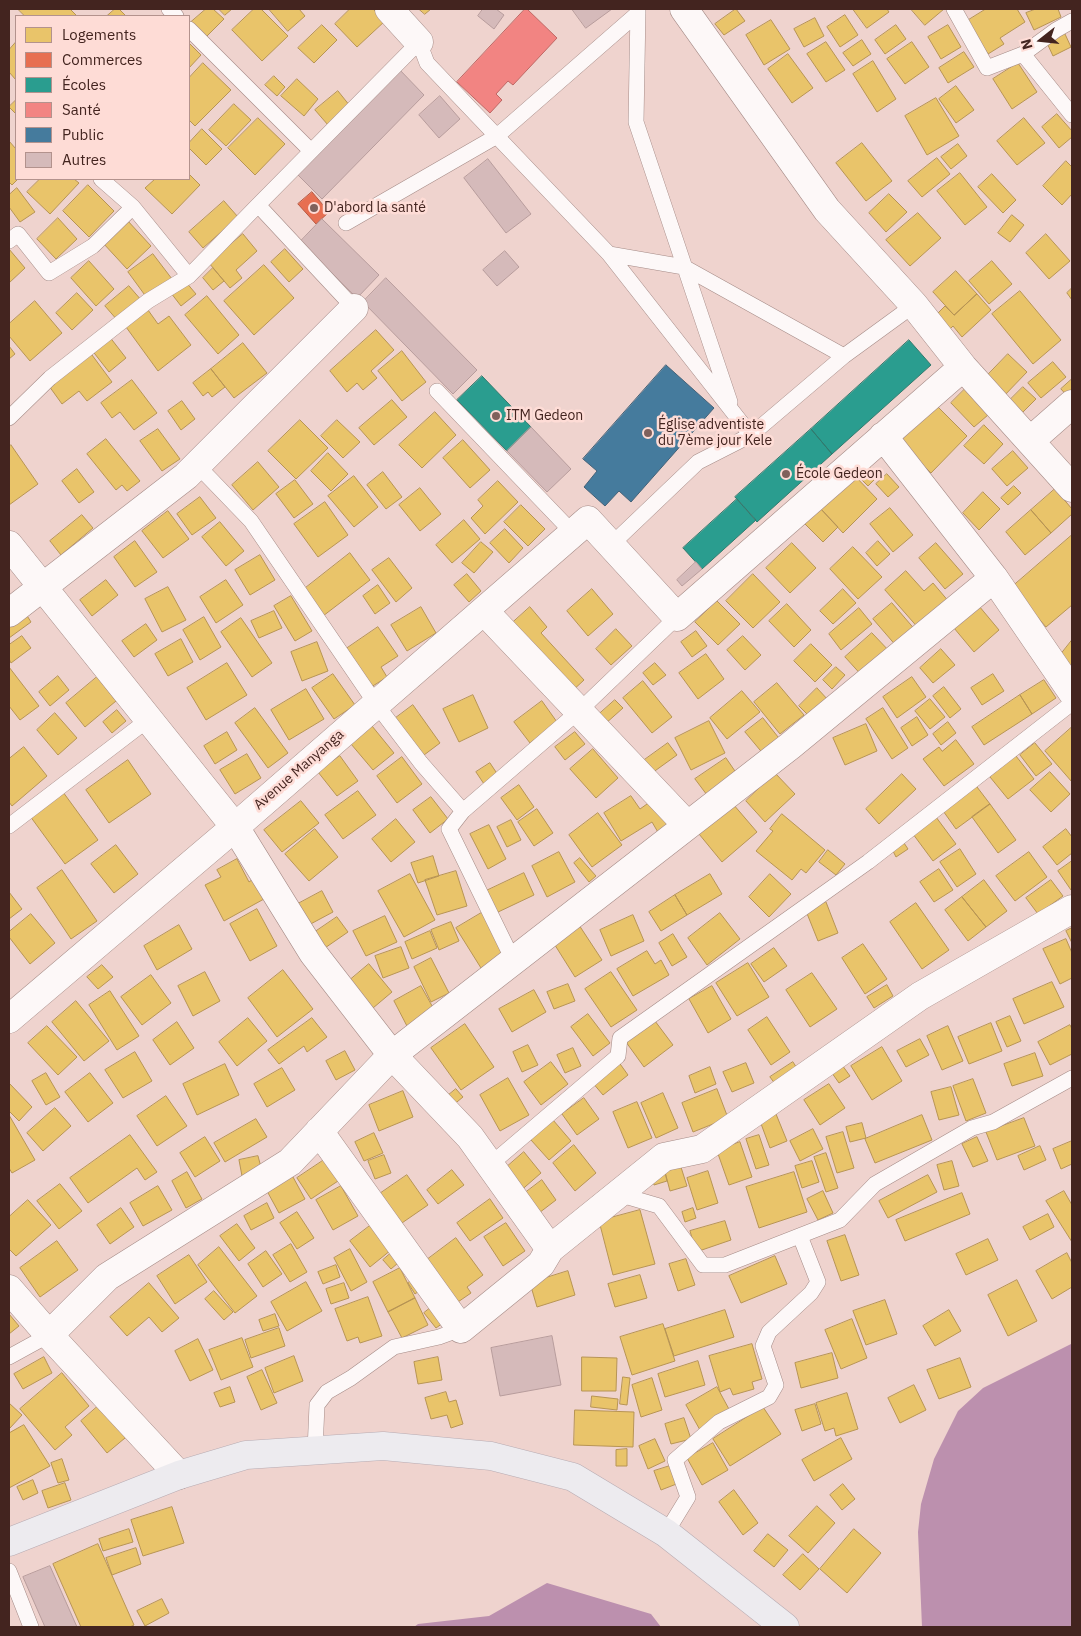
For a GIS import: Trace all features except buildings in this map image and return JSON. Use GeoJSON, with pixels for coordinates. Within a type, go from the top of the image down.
{"type":"FeatureCollection","features":[{"type":"Feature","properties":{"kind":"main road"},"geometry":{"type":"LineString","coordinates":[[9,1542],[179,1475],[246,1454],[383,1446],[491,1456],[573,1477],[666,1533],[782,1624]]}},
{"type":"Feature","properties":{"kind":"street"},"geometry":{"type":"LineString","coordinates":[[389,9],[419,42]]}},
{"type":"Feature","properties":{"kind":"street"},"geometry":{"type":"LineString","coordinates":[[684,9],[827,210],[914,305],[963,367],[1072,488]]}},
{"type":"Feature","properties":{"kind":"street"},"geometry":{"type":"LineString","coordinates":[[9,613],[186,476],[354,308]]}},
{"type":"Feature","properties":{"kind":"street"},"geometry":{"type":"LineString","coordinates":[[581,527],[611,545],[677,617],[963,367]]}},
{"type":"Feature","properties":{"kind":"street"},"geometry":{"type":"LineString","coordinates":[[1030,441],[1072,404]]}},
{"type":"Feature","properties":{"kind":"street"},"geometry":{"type":"LineString","coordinates":[[883,436],[994,578],[1072,692]]}},
{"type":"Feature","properties":{"kind":"street","name":"Avenue Manyanga"},"geometry":{"type":"LineString","coordinates":[[9,1019],[235,827],[581,527]]}},
{"type":"Feature","properties":{"kind":"street"},"geometry":{"type":"LineString","coordinates":[[9,545],[235,827],[314,953],[392,1055],[470,1137],[550,1249]]}},
{"type":"Feature","properties":{"kind":"street"},"geometry":{"type":"LineString","coordinates":[[49,1335],[107,1277],[290,1162],[392,1055],[790,746],[994,578]]}},
{"type":"Feature","properties":{"kind":"street"},"geometry":{"type":"LineString","coordinates":[[484,611],[687,825]]}},
{"type":"Feature","properties":{"kind":"street"},"geometry":{"type":"LineString","coordinates":[[319,1131],[461,1329],[541,1264],[550,1249],[664,1157],[702,1149],[920,996],[1072,909]]}},
{"type":"Feature","properties":{"kind":"street"},"geometry":{"type":"LineString","coordinates":[[9,1289],[49,1335],[179,1475]]}},
{"type":"Feature","properties":{"kind":"lane"},"geometry":{"type":"LineString","coordinates":[[954,9],[987,68],[1023,54],[1072,21]]}},
{"type":"Feature","properties":{"kind":"lane"},"geometry":{"type":"LineString","coordinates":[[346,223],[497,136],[638,11]]}},
{"type":"Feature","properties":{"kind":"lane"},"geometry":{"type":"LineString","coordinates":[[638,11],[636,122],[734,413]]}},
{"type":"Feature","properties":{"kind":"lane"},"geometry":{"type":"LineString","coordinates":[[190,30],[311,151]]}},
{"type":"Feature","properties":{"kind":"lane"},"geometry":{"type":"LineString","coordinates":[[9,418],[50,378],[148,300],[189,276],[419,42],[427,62],[610,254],[751,435]]}},
{"type":"Feature","properties":{"kind":"lane"},"geometry":{"type":"LineString","coordinates":[[1023,54],[1072,115]]}},
{"type":"Feature","properties":{"kind":"lane"},"geometry":{"type":"LineString","coordinates":[[102,180],[133,207],[189,276]]}},
{"type":"Feature","properties":{"kind":"lane"},"geometry":{"type":"LineString","coordinates":[[258,205],[354,308]]}},
{"type":"Feature","properties":{"kind":"lane"},"geometry":{"type":"LineString","coordinates":[[9,241],[18,234],[48,273],[93,246],[133,207]]}},
{"type":"Feature","properties":{"kind":"lane"},"geometry":{"type":"LineString","coordinates":[[610,254],[684,267],[844,356]]}},
{"type":"Feature","properties":{"kind":"lane"},"geometry":{"type":"LineString","coordinates":[[611,545],[698,462],[751,435],[844,356],[914,305]]}},
{"type":"Feature","properties":{"kind":"lane"},"geometry":{"type":"LineString","coordinates":[[437,390],[581,527]]}},
{"type":"Feature","properties":{"kind":"lane"},"geometry":{"type":"LineString","coordinates":[[197,465],[251,521],[376,704],[421,763],[463,810]]}},
{"type":"Feature","properties":{"kind":"lane"},"geometry":{"type":"LineString","coordinates":[[514,962],[450,829],[463,810],[580,711],[677,617]]}},
{"type":"Feature","properties":{"kind":"lane"},"geometry":{"type":"LineString","coordinates":[[491,1164],[618,1056],[620,1038],[868,862],[1072,703]]}},
{"type":"Feature","properties":{"kind":"lane"},"geometry":{"type":"LineString","coordinates":[[9,826],[149,720]]}},
{"type":"Feature","properties":{"kind":"lane"},"geometry":{"type":"LineString","coordinates":[[618,1194],[659,1206],[703,1264],[725,1265],[840,1220],[875,1184],[972,1128],[993,1122],[1069,1085]]}},
{"type":"Feature","properties":{"kind":"lane"},"geometry":{"type":"LineString","coordinates":[[666,1533],[688,1497],[675,1460],[719,1422],[770,1397],[776,1384],[764,1346],[769,1332],[812,1293],[818,1282],[800,1236]]}},
{"type":"Feature","properties":{"kind":"lane"},"geometry":{"type":"LineString","coordinates":[[315,1451],[317,1405],[327,1392],[352,1378],[394,1347],[440,1337],[461,1329]]}},
{"type":"Feature","properties":{"kind":"lane"},"geometry":{"type":"LineString","coordinates":[[9,1357],[49,1335]]}},
{"type":"Feature","properties":{"kind":"lane"},"geometry":{"type":"LineString","coordinates":[[9,1571],[31,1627]]}},
{"type":"Feature","properties":{"kind":"shaded area"},"geometry":{"type":"Polygon","coordinates":[[[1071,1344],[1072,1627],[922,1627],[918,1532],[921,1504],[934,1459],[958,1411],[983,1388],[1071,1344]]]}},
{"type":"Feature","properties":{"kind":"shaded area"},"geometry":{"type":"Polygon","coordinates":[[[547,1583],[651,1614],[661,1627],[414,1627],[418,1624],[489,1616],[547,1583]]]}},
{"type":"Feature","properties":{"kind":"place","name":"D'abord la santé"},"geometry":{"type":"Point","coordinates":[314,208]}},
{"type":"Feature","properties":{"kind":"place","name":"ITM Gedeon"},"geometry":{"type":"Point","coordinates":[496,416]}},
{"type":"Feature","properties":{"kind":"place","name":"Église adventiste du 7ème jour Kele"},"geometry":{"type":"Point","coordinates":[648,433]}},
{"type":"Feature","properties":{"kind":"place","name":"École Gedeon"},"geometry":{"type":"Point","coordinates":[786,474]}}]}
